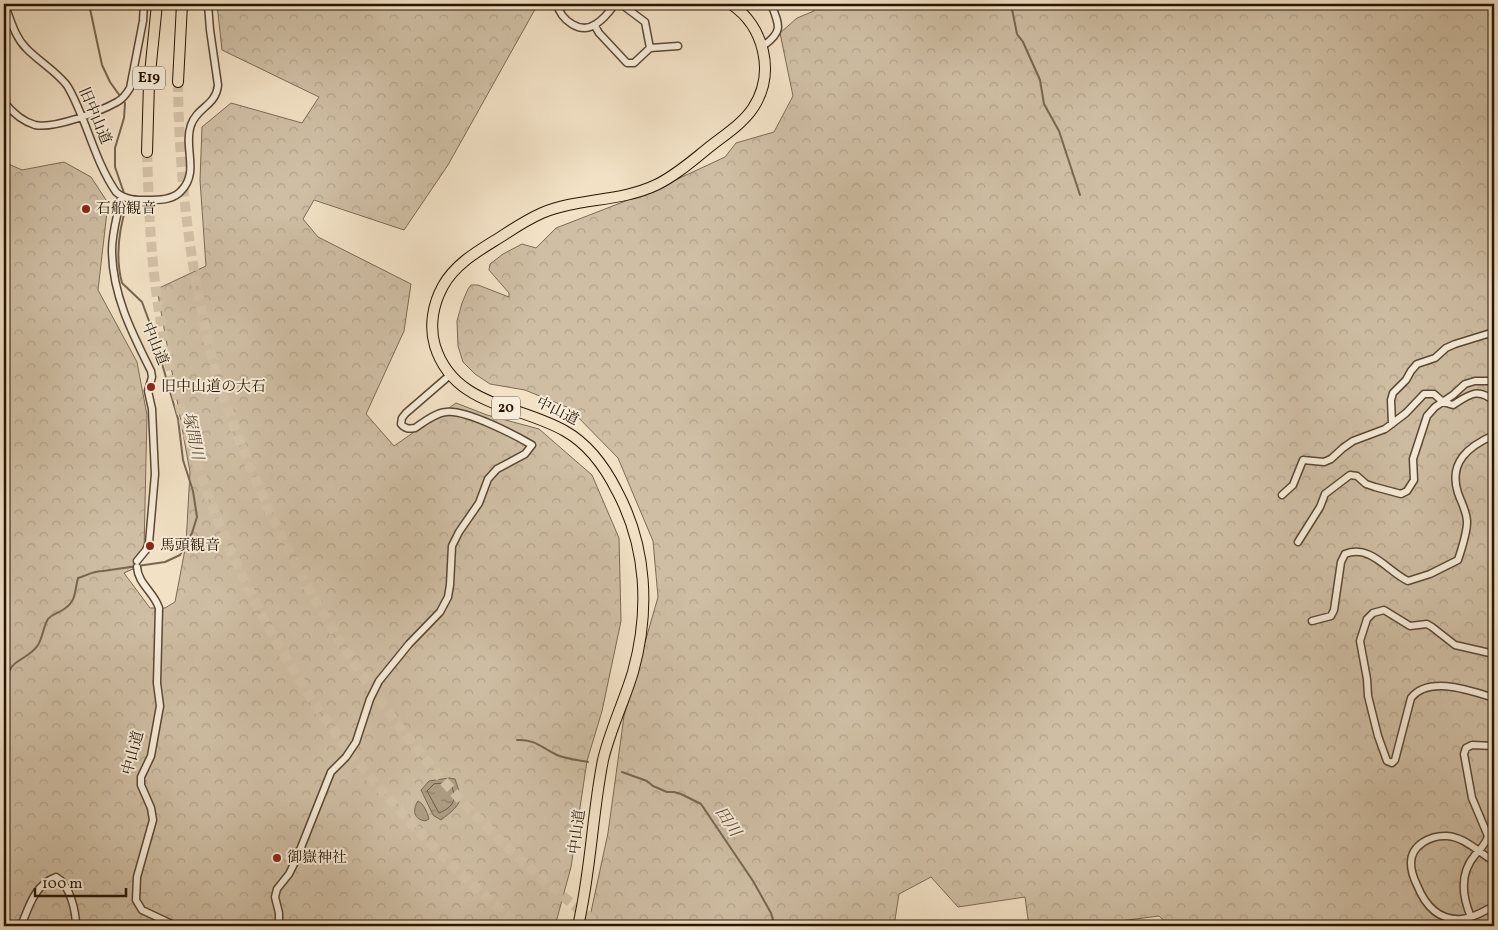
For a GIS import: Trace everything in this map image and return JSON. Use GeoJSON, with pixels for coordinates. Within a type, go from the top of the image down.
{"type":"FeatureCollection","features":[{"type":"Feature","properties":{"kind":"highway","name":"E19"},"geometry":{"type":"LineString","coordinates":[[148,152],[149,83],[156,4]]}},
{"type":"Feature","properties":{"kind":"highway","name":"E19"},"geometry":{"type":"LineString","coordinates":[[178,82],[179,45],[184,4]]}},
{"type":"Feature","properties":{"kind":"highway","name":"中山道"},"geometry":{"type":"LineString","coordinates":[[578,926],[585,898],[604,759],[612,728],[632,675],[641,637],[644,600],[640,552],[635,533],[619,494],[600,463],[585,446],[566,431],[550,423],[478,396],[450,375],[438,355],[433,339],[432,314],[442,287],[454,271],[471,256],[538,215],[564,205],[641,191],[657,184],[685,166],[738,125],[760,95],[765,68],[762,46],[755,28],[749,20],[730,4]]}},
{"type":"Feature","properties":{"kind":"street","name":"旧中山道"},"geometry":{"type":"LineString","coordinates":[[4,4],[16,36],[26,48],[65,82],[82,116],[98,158],[111,185],[121,196]]}},
{"type":"Feature","properties":{"kind":"street"},"geometry":{"type":"LineString","coordinates":[[4,102],[20,119],[34,124],[56,125],[121,99],[130,88],[143,21],[144,4]]}},
{"type":"Feature","properties":{"kind":"street"},"geometry":{"type":"LineString","coordinates":[[121,196],[130,199],[160,200],[180,193],[189,182],[191,165],[188,139],[190,128],[196,116],[209,105],[218,92],[218,76],[210,30],[208,4]]}},
{"type":"Feature","properties":{"kind":"street"},"geometry":{"type":"LineString","coordinates":[[557,4],[560,13],[574,26],[585,27],[595,26],[615,4]]}},
{"type":"Feature","properties":{"kind":"street"},"geometry":{"type":"LineString","coordinates":[[622,4],[645,22],[650,48]]}},
{"type":"Feature","properties":{"kind":"street"},"geometry":{"type":"LineString","coordinates":[[762,46],[775,38],[779,28],[771,4]]}},
{"type":"Feature","properties":{"kind":"street"},"geometry":{"type":"LineString","coordinates":[[595,26],[599,33],[627,63],[634,63],[650,48],[678,46]]}},
{"type":"Feature","properties":{"kind":"street","name":"中山道"},"geometry":{"type":"LineString","coordinates":[[121,196],[112,249],[117,291],[129,325],[151,371],[152,377],[148,390],[152,409],[155,474],[149,542],[137,564],[138,578],[155,598],[159,608],[157,683],[160,706],[151,756],[141,777],[141,785],[151,808],[153,820],[137,877],[136,900],[142,910],[176,926]]}},
{"type":"Feature","properties":{"kind":"street"},"geometry":{"type":"LineString","coordinates":[[1392,424],[1391,400],[1393,393],[1406,380],[1417,364],[1435,358],[1446,348],[1455,344],[1494,332]]}},
{"type":"Feature","properties":{"kind":"street"},"geometry":{"type":"LineString","coordinates":[[277,926],[279,913],[275,897],[278,889],[296,860],[331,772],[346,758],[356,742],[370,699],[379,681],[409,644],[440,612],[448,597],[452,546],[459,532],[479,503],[488,479],[497,469],[525,454],[532,445],[512,433],[456,412],[445,412],[415,428],[404,428],[401,424],[402,418],[406,413],[450,375]]}},
{"type":"Feature","properties":{"kind":"street"},"geometry":{"type":"LineString","coordinates":[[1298,542],[1320,507],[1325,494],[1350,475],[1357,476],[1366,484],[1401,494],[1407,492],[1414,480],[1413,459],[1427,416],[1465,384],[1475,380],[1494,381]]}},
{"type":"Feature","properties":{"kind":"street"},"geometry":{"type":"LineString","coordinates":[[1282,495],[1293,485],[1303,460],[1324,462],[1331,459],[1353,441],[1376,434],[1392,424],[1424,394],[1434,394],[1443,402],[1453,405],[1477,392],[1483,393],[1494,401]]}},
{"type":"Feature","properties":{"kind":"street"},"geometry":{"type":"LineString","coordinates":[[1312,621],[1331,616],[1335,603],[1341,562],[1345,554],[1353,551],[1375,556],[1397,576],[1408,581],[1430,574],[1458,560],[1467,524],[1466,513],[1455,480],[1457,465],[1464,453],[1494,435]]}},
{"type":"Feature","properties":{"kind":"street"},"geometry":{"type":"LineString","coordinates":[[1494,654],[1455,645],[1427,624],[1410,626],[1384,610],[1372,613],[1367,619],[1360,641],[1368,696],[1378,736],[1387,761],[1392,763],[1395,760],[1411,698],[1422,688],[1444,686],[1494,698]]}},
{"type":"Feature","properties":{"kind":"street"},"geometry":{"type":"LineString","coordinates":[[1472,917],[1463,896],[1463,884],[1470,862],[1482,848],[1488,836],[1472,798],[1464,754],[1466,748],[1472,745],[1494,746]]}},
{"type":"Feature","properties":{"kind":"street"},"geometry":{"type":"LineString","coordinates":[[1494,861],[1457,838],[1448,836],[1437,837],[1421,844],[1413,854],[1411,863],[1420,894],[1432,910],[1440,915],[1452,918],[1472,917],[1494,906]]}},
{"type":"Feature","properties":{"kind":"street"},"geometry":{"type":"LineString","coordinates":[[21,926],[37,890],[50,879],[56,877],[68,889],[76,926]]}},
{"type":"Feature","properties":{"kind":"green space"},"geometry":{"type":"Polygon","coordinates":[[[217,4],[538,4],[448,165],[404,230],[314,200],[303,219],[318,237],[411,284],[404,331],[366,414],[394,446],[456,403],[487,415],[539,429],[592,475],[619,538],[621,621],[602,711],[587,761],[571,867],[555,926],[4,926],[4,162],[22,170],[64,162],[91,177],[108,203],[98,290],[137,362],[147,415],[144,550],[137,558],[133,569],[124,573],[150,608],[165,608],[175,602],[186,544],[190,472],[157,289],[206,266],[200,180],[202,127],[231,103],[302,123],[319,97],[222,50],[217,4]]]}},
{"type":"Feature","properties":{"kind":"green space"},"geometry":{"type":"Polygon","coordinates":[[[819,4],[1494,4],[1494,926],[1170,926],[1159,916],[1097,924],[1096,926],[1029,926],[1025,897],[958,907],[931,877],[899,894],[894,926],[588,926],[608,833],[624,716],[658,597],[653,541],[618,458],[569,408],[525,390],[490,384],[475,374],[463,362],[458,346],[457,321],[462,303],[471,285],[478,285],[509,297],[509,293],[489,270],[490,264],[503,254],[522,244],[536,248],[556,228],[654,190],[725,157],[736,143],[774,132],[793,96],[780,33],[797,18],[814,11],[819,4]]]}},
{"type":"Feature","properties":{"kind":"water"},"geometry":{"type":"Polygon","coordinates":[[[455,779],[460,799],[456,807],[441,820],[433,815],[421,790],[429,781],[455,779]]]}},
{"type":"Feature","properties":{"kind":"water"},"geometry":{"type":"Polygon","coordinates":[[[418,801],[424,806],[429,819],[425,821],[418,818],[415,814],[418,801]]]}},
{"type":"Feature","properties":{"kind":"waterway","name":"塚間川"},"geometry":{"type":"LineString","coordinates":[[89,4],[102,65],[110,82],[125,103],[124,118],[115,148],[115,167],[125,196]]}},
{"type":"Feature","properties":{"kind":"waterway"},"geometry":{"type":"LineString","coordinates":[[1011,4],[1017,34],[1023,42],[1040,80],[1044,104],[1059,131],[1080,195]]}},
{"type":"Feature","properties":{"kind":"waterway","name":"塚間川"},"geometry":{"type":"LineString","coordinates":[[4,693],[6,680],[11,668],[36,648],[48,619],[70,604],[74,597],[78,578],[96,572],[165,562],[180,555],[192,533],[197,517],[193,491],[183,460],[178,419],[152,329],[142,302],[122,283],[118,253],[127,204],[126,200]]}},
{"type":"Feature","properties":{"kind":"waterway","name":"塚間川"},"geometry":{"type":"LineString","coordinates":[[4,717],[4,738]]}},
{"type":"Feature","properties":{"kind":"waterway","name":"田川"},"geometry":{"type":"LineString","coordinates":[[517,740],[534,742],[561,756],[588,762]]}},
{"type":"Feature","properties":{"kind":"waterway","name":"田川"},"geometry":{"type":"LineString","coordinates":[[622,772],[647,781],[667,792],[681,794],[701,804],[753,881],[771,913],[775,926]]}},
{"type":"Feature","properties":{"kind":"tunnel"},"geometry":{"type":"LineString","coordinates":[[178,82],[184,194],[200,306],[218,379],[236,432],[288,549],[321,611],[359,671],[400,728],[445,783],[494,834],[546,882],[601,926]]}},
{"type":"Feature","properties":{"kind":"tunnel"},"geometry":{"type":"LineString","coordinates":[[147,152],[153,263],[162,329],[175,387],[191,444],[211,501],[234,557],[260,611],[289,664],[322,714],[357,761],[434,847],[519,926]]}},
{"type":"Feature","properties":{"kind":"place","name":"石船観音"},"geometry":{"type":"Point","coordinates":[86,209]}},
{"type":"Feature","properties":{"kind":"place","name":"旧中山道の大石"},"geometry":{"type":"Point","coordinates":[151,387]}},
{"type":"Feature","properties":{"kind":"place","name":"馬頭観音"},"geometry":{"type":"Point","coordinates":[150,546]}},
{"type":"Feature","properties":{"kind":"place","name":"御嶽神社"},"geometry":{"type":"Point","coordinates":[277,858]}}]}
